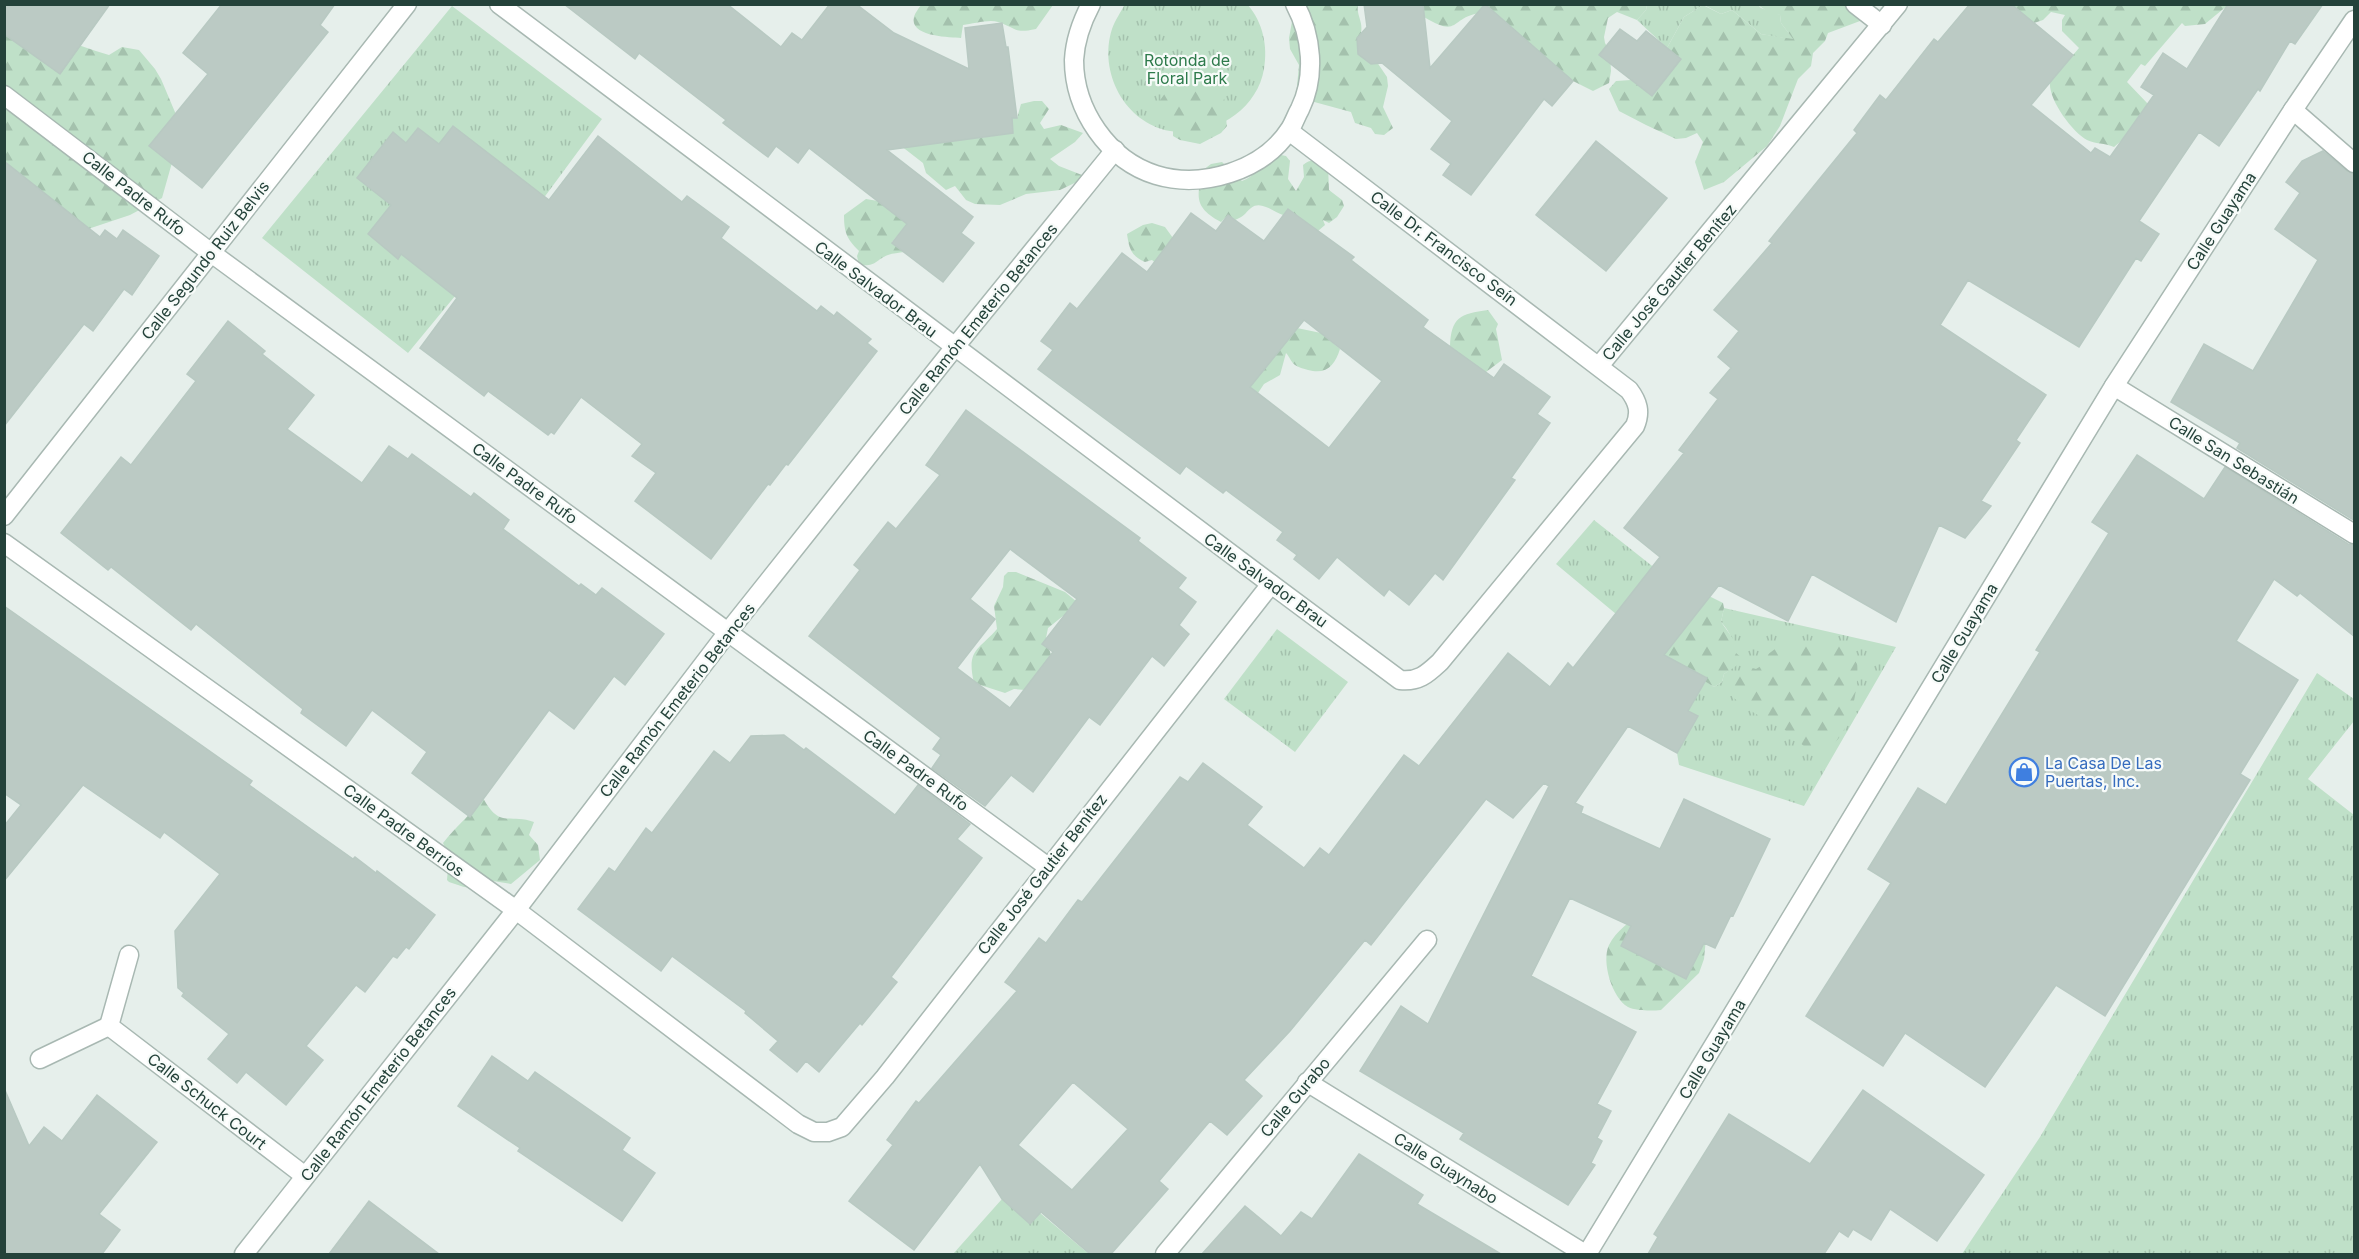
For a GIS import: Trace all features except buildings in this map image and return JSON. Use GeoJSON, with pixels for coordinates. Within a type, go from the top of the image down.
{"type":"FeatureCollection","features":[{"type":"Feature","properties":{"kind":"street","name":"Calle Segundo Ruiz Belvis"},"geometry":{"type":"LineString","coordinates":[[4,516],[407,4]]}},
{"type":"Feature","properties":{"kind":"street","name":"Calle Salvador Brau"},"geometry":{"type":"LineString","coordinates":[[499,4],[954,348],[1400,680]]}},
{"type":"Feature","properties":{"kind":"street"},"geometry":{"type":"LineString","coordinates":[[1092,4],[1082,22],[1074,60],[1079,98],[1097,132],[1136,166],[1157,175],[1194,180],[1230,174],[1263,157],[1289,131],[1306,97],[1311,59],[1304,22],[1295,4]]}},
{"type":"Feature","properties":{"kind":"street"},"geometry":{"type":"LineString","coordinates":[[1855,4],[1882,25]]}},
{"type":"Feature","properties":{"kind":"street","name":"Calle José Gautier Benítez"},"geometry":{"type":"LineString","coordinates":[[1400,680],[1421,679],[1440,662],[1635,426],[1639,418],[1639,407],[1635,398],[1629,390],[1599,366],[1898,4]]}},
{"type":"Feature","properties":{"kind":"street","name":"Calle Guayama"},"geometry":{"type":"LineString","coordinates":[[1586,1254],[2114,386],[2293,110],[2355,21]]}},
{"type":"Feature","properties":{"kind":"street","name":"Calle Padre Rufo"},"geometry":{"type":"LineString","coordinates":[[4,95],[210,252],[1048,867]]}},
{"type":"Feature","properties":{"kind":"street"},"geometry":{"type":"LineString","coordinates":[[2293,110],[2355,163]]}},
{"type":"Feature","properties":{"kind":"street","name":"Calle Dr. Francisco Seín"},"geometry":{"type":"LineString","coordinates":[[1289,131],[1599,366]]}},
{"type":"Feature","properties":{"kind":"street","name":"Calle Ramón Emeterio Betances"},"geometry":{"type":"LineString","coordinates":[[244,1254],[516,910],[728,632],[1115,150]]}},
{"type":"Feature","properties":{"kind":"street","name":"Calle San Sebastián"},"geometry":{"type":"LineString","coordinates":[[2114,386],[2355,534]]}},
{"type":"Feature","properties":{"kind":"street","name":"Calle Padre Berríos"},"geometry":{"type":"LineString","coordinates":[[4,543],[516,910],[798,1124]]}},
{"type":"Feature","properties":{"kind":"street","name":"Calle José Gautier Benítez"},"geometry":{"type":"LineString","coordinates":[[798,1124],[814,1132],[828,1132],[842,1127],[885,1077],[1271,584]]}},
{"type":"Feature","properties":{"kind":"street","name":"Calle Gurabo"},"geometry":{"type":"LineString","coordinates":[[1165,1254],[1427,940]]}},
{"type":"Feature","properties":{"kind":"street"},"geometry":{"type":"LineString","coordinates":[[40,1059],[109,1026],[129,955]]}},
{"type":"Feature","properties":{"kind":"street","name":"Calle Schuck Court"},"geometry":{"type":"LineString","coordinates":[[109,1026],[305,1176]]}},
{"type":"Feature","properties":{"kind":"street","name":"Calle Guaynabo"},"geometry":{"type":"LineString","coordinates":[[1308,1082],[1586,1254]]}},
{"type":"Feature","properties":{"kind":"green space","name":"Rotonda de Floral Park"},"geometry":{"type":"Polygon","coordinates":[[[1125,4],[1248,5],[1261,27],[1265,52],[1260,84],[1252,98],[1230,119],[1201,131],[1170,131],[1140,118],[1128,107],[1119,93],[1112,78],[1109,62],[1112,29],[1125,4]]]}},
{"type":"Feature","properties":{"kind":"green space"},"geometry":{"type":"Polygon","coordinates":[[[921,5],[1053,5],[1036,29],[1019,31],[998,22],[986,21],[963,25],[961,38],[931,35],[918,29],[914,24],[914,17],[921,5]]]}},
{"type":"Feature","properties":{"kind":"green space"},"geometry":{"type":"Polygon","coordinates":[[[1299,5],[1358,5],[1362,28],[1360,37],[1387,77],[1388,86],[1383,107],[1393,128],[1384,135],[1375,134],[1371,128],[1355,123],[1351,112],[1296,97],[1299,65],[1290,49],[1289,38],[1293,16],[1299,5]]]}},
{"type":"Feature","properties":{"kind":"green space"},"geometry":{"type":"Polygon","coordinates":[[[1423,5],[1483,5],[1481,13],[1464,18],[1454,25],[1444,26],[1424,17],[1423,5]]]}},
{"type":"Feature","properties":{"kind":"green space"},"geometry":{"type":"Polygon","coordinates":[[[1485,5],[1647,5],[1646,10],[1637,20],[1617,12],[1608,18],[1604,37],[1610,52],[1609,83],[1593,91],[1573,81],[1485,5]]]}},
{"type":"Feature","properties":{"kind":"green space"},"geometry":{"type":"Polygon","coordinates":[[[1647,5],[1703,5],[1684,17],[1667,48],[1637,20],[1646,10],[1647,5]]]}},
{"type":"Feature","properties":{"kind":"green space"},"geometry":{"type":"Polygon","coordinates":[[[1703,5],[1721,14],[1732,10],[1761,34],[1793,39],[1781,23],[1780,15],[1771,14],[1758,5],[1861,5],[1860,21],[1828,33],[1825,41],[1813,53],[1811,66],[1798,79],[1780,126],[1767,146],[1724,182],[1704,190],[1695,162],[1703,142],[1697,133],[1676,139],[1646,125],[1619,111],[1609,89],[1616,81],[1631,80],[1652,96],[1681,59],[1667,48],[1684,17],[1703,5]]]}},
{"type":"Feature","properties":{"kind":"green space"},"geometry":{"type":"Polygon","coordinates":[[[1704,5],[1758,5],[1780,15],[1781,23],[1794,40],[1761,34],[1732,10],[1721,14],[1704,5]]]}},
{"type":"Feature","properties":{"kind":"green space"},"geometry":{"type":"Polygon","coordinates":[[[2011,5],[2228,5],[2205,24],[2185,26],[2182,23],[2145,66],[2141,64],[2127,82],[2148,104],[2114,147],[2087,140],[2081,136],[2062,114],[2050,89],[2050,82],[2079,48],[2062,31],[2062,20],[2065,15],[2051,12],[2043,20],[2034,23],[2011,5]]]}},
{"type":"Feature","properties":{"kind":"green space"},"geometry":{"type":"Polygon","coordinates":[[[452,6],[602,119],[512,241],[493,250],[408,353],[262,238],[452,6]]]}},
{"type":"Feature","properties":{"kind":"green space"},"geometry":{"type":"Polygon","coordinates":[[[4,17],[109,55],[122,47],[139,50],[161,79],[180,124],[162,198],[130,215],[91,228],[80,235],[5,161],[4,17]]]}},
{"type":"Feature","properties":{"kind":"green space"},"geometry":{"type":"Polygon","coordinates":[[[1197,81],[1215,86],[1222,93],[1227,126],[1221,133],[1200,144],[1180,140],[1173,136],[1173,128],[1158,108],[1158,103],[1169,88],[1197,81]]]}},
{"type":"Feature","properties":{"kind":"green space"},"geometry":{"type":"Polygon","coordinates":[[[1042,101],[1049,109],[1040,123],[1044,129],[1061,125],[1083,133],[1075,142],[1050,159],[1059,166],[1087,177],[1060,190],[1026,194],[1000,205],[975,204],[966,200],[955,186],[946,190],[926,173],[923,163],[878,128],[976,113],[979,138],[1013,133],[1012,118],[1017,118],[1021,104],[1042,101]]]}},
{"type":"Feature","properties":{"kind":"green space"},"geometry":{"type":"Polygon","coordinates":[[[1281,155],[1286,156],[1290,161],[1288,179],[1296,191],[1304,177],[1303,165],[1312,160],[1328,166],[1329,190],[1342,200],[1344,206],[1337,217],[1329,223],[1323,220],[1325,225],[1318,231],[1288,209],[1283,215],[1259,205],[1251,208],[1238,219],[1235,220],[1228,215],[1221,222],[1201,206],[1199,194],[1203,170],[1211,164],[1222,162],[1242,181],[1253,175],[1270,160],[1281,155]]]}},
{"type":"Feature","properties":{"kind":"green space"},"geometry":{"type":"Polygon","coordinates":[[[866,199],[878,201],[907,224],[892,242],[904,252],[888,255],[873,264],[859,265],[857,256],[859,251],[847,235],[844,215],[866,199]]]}},
{"type":"Feature","properties":{"kind":"green space"},"geometry":{"type":"Polygon","coordinates":[[[1152,223],[1165,227],[1173,238],[1163,269],[1152,260],[1145,262],[1137,257],[1129,243],[1127,234],[1152,223]]]}},
{"type":"Feature","properties":{"kind":"green space"},"geometry":{"type":"Polygon","coordinates":[[[1488,310],[1498,324],[1496,329],[1502,360],[1486,372],[1475,374],[1450,347],[1452,329],[1455,323],[1464,316],[1488,310]]]}},
{"type":"Feature","properties":{"kind":"green space"},"geometry":{"type":"Polygon","coordinates":[[[1297,328],[1321,333],[1340,349],[1333,364],[1320,371],[1303,369],[1296,366],[1286,353],[1280,375],[1264,384],[1258,393],[1242,382],[1297,328]]]}},
{"type":"Feature","properties":{"kind":"green space"},"geometry":{"type":"Polygon","coordinates":[[[1594,520],[1680,588],[1616,614],[1556,564],[1594,520]]]}},
{"type":"Feature","properties":{"kind":"green space"},"geometry":{"type":"Polygon","coordinates":[[[1008,572],[1016,572],[1065,592],[1077,602],[1077,615],[1063,616],[1048,628],[1046,638],[1051,655],[1025,690],[1014,689],[1005,693],[974,683],[972,663],[976,651],[997,629],[994,606],[1003,587],[1004,576],[1008,572]]]}},
{"type":"Feature","properties":{"kind":"green space"},"geometry":{"type":"Polygon","coordinates":[[[1707,595],[1723,603],[1721,622],[1734,640],[1736,653],[1742,658],[1736,666],[1724,674],[1722,682],[1714,687],[1660,653],[1707,595]]]}},
{"type":"Feature","properties":{"kind":"green space"},"geometry":{"type":"Polygon","coordinates":[[[1724,608],[1896,647],[1804,806],[1679,765],[1677,753],[1698,716],[1688,711],[1705,681],[1714,687],[1722,682],[1724,674],[1734,662],[1733,641],[1721,622],[1724,608]]]}},
{"type":"Feature","properties":{"kind":"green space"},"geometry":{"type":"Polygon","coordinates":[[[1277,629],[1348,682],[1295,752],[1224,699],[1277,629]]]}},
{"type":"Feature","properties":{"kind":"green space"},"geometry":{"type":"Polygon","coordinates":[[[1794,642],[1829,649],[1841,643],[1854,647],[1857,658],[1856,690],[1847,724],[1830,747],[1818,751],[1806,748],[1785,730],[1747,708],[1728,692],[1727,688],[1726,681],[1739,671],[1749,667],[1756,669],[1775,649],[1794,642]]]}},
{"type":"Feature","properties":{"kind":"green space"},"geometry":{"type":"Polygon","coordinates":[[[2317,673],[2354,699],[2354,721],[2308,779],[2354,815],[2354,1254],[1962,1254],[2040,1137],[2317,673]]]}},
{"type":"Feature","properties":{"kind":"green space"},"geometry":{"type":"Polygon","coordinates":[[[483,798],[494,814],[500,817],[534,822],[529,835],[538,845],[540,860],[511,884],[493,881],[474,888],[464,887],[447,880],[449,856],[443,843],[483,798]]]}},
{"type":"Feature","properties":{"kind":"green space"},"geometry":{"type":"Polygon","coordinates":[[[1641,912],[1706,938],[1704,959],[1699,973],[1661,1010],[1649,1011],[1628,1007],[1617,996],[1607,969],[1609,945],[1615,935],[1641,912]]]}},
{"type":"Feature","properties":{"kind":"green space"},"geometry":{"type":"Polygon","coordinates":[[[1002,1199],[1030,1224],[1040,1213],[1089,1254],[953,1254],[1002,1199]]]}},
{"type":"Feature","properties":{"kind":"place","name":"La Casa De Las Puertas, Inc."},"geometry":{"type":"Point","coordinates":[2024,772]}}]}
